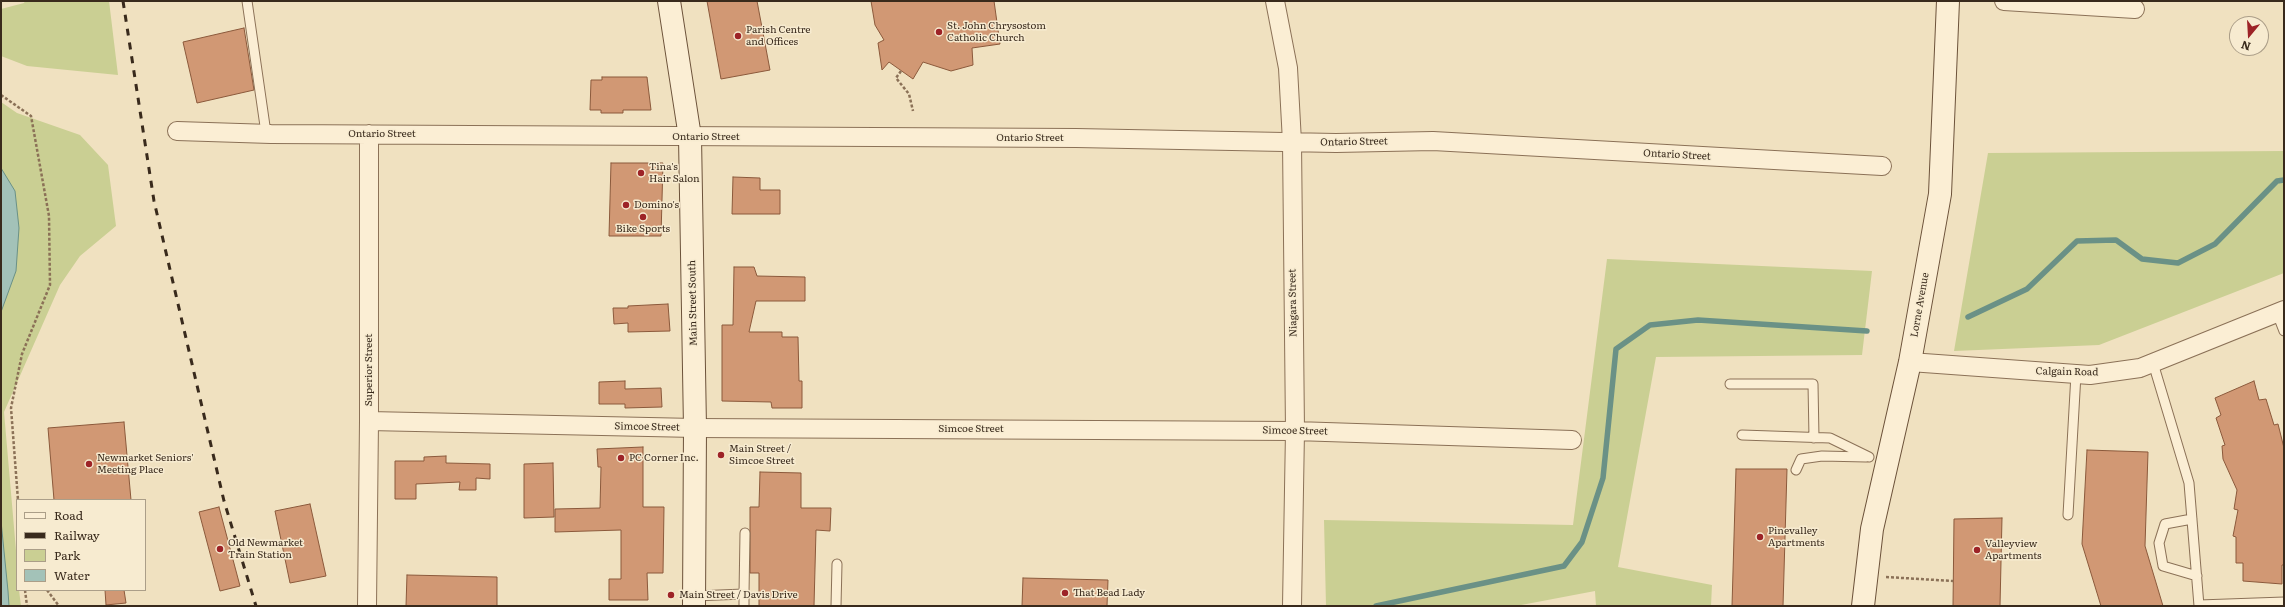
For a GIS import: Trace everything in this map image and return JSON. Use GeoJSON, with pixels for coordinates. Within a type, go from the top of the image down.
{"type":"FeatureCollection","features":[{"type":"Feature","properties":{"kind":"main road","name":"Main Street South"},"geometry":{"type":"LineString","coordinates":[[669,1],[690,137],[695,428],[694,601]]}},
{"type":"Feature","properties":{"kind":"main road","name":"Lorne Avenue"},"geometry":{"type":"LineString","coordinates":[[1863,606],[1879,457],[1910,362],[1940,194],[1948,1]]}},
{"type":"Feature","properties":{"kind":"street","name":"Niagara Street"},"geometry":{"type":"LineString","coordinates":[[1275,1],[1288,68],[1292,142],[1295,431],[1292,606]]}},
{"type":"Feature","properties":{"kind":"street"},"geometry":{"type":"LineString","coordinates":[[2004,1],[2135,9]]}},
{"type":"Feature","properties":{"kind":"street","name":"Ontario Street"},"geometry":{"type":"LineString","coordinates":[[177,131],[690,137],[1076,138],[1292,142],[1433,141],[1882,166]]}},
{"type":"Feature","properties":{"kind":"street","name":"Superior Street"},"geometry":{"type":"LineString","coordinates":[[367,606],[369,421],[369,134]]}},
{"type":"Feature","properties":{"kind":"street","name":"Calgain Road"},"geometry":{"type":"LineString","coordinates":[[1910,362],[2090,375],[2140,368],[2281,311]]}},
{"type":"Feature","properties":{"kind":"street","name":"Simcoe Street"},"geometry":{"type":"LineString","coordinates":[[369,421],[695,428],[1295,431],[1572,440]]}},
{"type":"Feature","properties":{"kind":"lane"},"geometry":{"type":"LineString","coordinates":[[247,1],[266,133]]}},
{"type":"Feature","properties":{"kind":"lane"},"geometry":{"type":"LineString","coordinates":[[2281,311],[2284,331]]}},
{"type":"Feature","properties":{"kind":"lane"},"geometry":{"type":"LineString","coordinates":[[2153,363],[2189,483],[2199,606],[2284,602]]}},
{"type":"Feature","properties":{"kind":"lane"},"geometry":{"type":"LineString","coordinates":[[2068,515],[2076,374]]}},
{"type":"Feature","properties":{"kind":"lane"},"geometry":{"type":"LineString","coordinates":[[1730,384],[1813,384],[1814,438]]}},
{"type":"Feature","properties":{"kind":"lane"},"geometry":{"type":"LineString","coordinates":[[1742,435],[1830,438],[1879,457]]}},
{"type":"Feature","properties":{"kind":"lane"},"geometry":{"type":"LineString","coordinates":[[1796,470],[1801,459],[1822,456],[1879,457]]}},
{"type":"Feature","properties":{"kind":"lane"},"geometry":{"type":"LineString","coordinates":[[2192,519],[2165,524],[2159,543],[2163,566],[2197,576]]}},
{"type":"Feature","properties":{"kind":"lane"},"geometry":{"type":"LineString","coordinates":[[744,606],[745,533]]}},
{"type":"Feature","properties":{"kind":"lane"},"geometry":{"type":"LineString","coordinates":[[836,606],[837,564]]}},
{"type":"Feature","properties":{"kind":"lane"},"geometry":{"type":"LineString","coordinates":[[694,601],[744,594]]}},
{"type":"Feature","properties":{"kind":"path"},"geometry":{"type":"LineString","coordinates":[[901,71],[896,78],[909,94],[914,111]]}},
{"type":"Feature","properties":{"kind":"path"},"geometry":{"type":"LineString","coordinates":[[1,95],[31,116],[49,216],[50,286],[22,354],[11,408],[18,499]]}},
{"type":"Feature","properties":{"kind":"path"},"geometry":{"type":"LineString","coordinates":[[1867,576],[1953,581]]}},
{"type":"Feature","properties":{"kind":"path"},"geometry":{"type":"LineString","coordinates":[[25,591],[27,606]]}},
{"type":"Feature","properties":{"kind":"path"},"geometry":{"type":"LineString","coordinates":[[48,591],[59,606]]}},
{"type":"Feature","properties":{"kind":"green space"},"geometry":{"type":"Polygon","coordinates":[[[25,1],[109,1],[118,75],[27,66],[1,56],[1,9],[24,3],[25,1]]]}},
{"type":"Feature","properties":{"kind":"green space"},"geometry":{"type":"Polygon","coordinates":[[[1,102],[17,113],[80,135],[108,165],[116,226],[80,256],[60,285],[4,412],[16,550],[16,591],[19,591],[21,606],[1,606],[1,102]]]}},
{"type":"Feature","properties":{"kind":"green space"},"geometry":{"type":"Polygon","coordinates":[[[2284,151],[2284,273],[2099,345],[1954,351],[1988,153],[2284,151]]]}},
{"type":"Feature","properties":{"kind":"green space"},"geometry":{"type":"Polygon","coordinates":[[[1607,259],[1872,271],[1862,355],[1656,357],[1618,567],[1712,585],[1711,606],[1596,606],[1595,591],[1516,606],[1326,606],[1324,520],[1573,525],[1607,259]]]}},
{"type":"Feature","properties":{"kind":"water"},"geometry":{"type":"Polygon","coordinates":[[[1,168],[15,191],[19,228],[16,271],[1,312],[1,168]]]}},
{"type":"Feature","properties":{"kind":"water"},"geometry":{"type":"Polygon","coordinates":[[[1,521],[8,591],[9,606],[1,606],[1,521]]]}},
{"type":"Feature","properties":{"kind":"building","name":"Parish Centre and Offices"},"geometry":{"type":"Polygon","coordinates":[[[707,1],[757,1],[770,70],[721,79],[707,1]]]}},
{"type":"Feature","properties":{"kind":"building","name":"St. John Chrysostom Catholic Church"},"geometry":{"type":"Polygon","coordinates":[[[871,1],[994,1],[1000,44],[972,48],[973,65],[951,71],[923,62],[913,79],[889,62],[882,70],[878,43],[884,40],[875,25],[871,1]]]}},
{"type":"Feature","properties":{"kind":"building"},"geometry":{"type":"Polygon","coordinates":[[[244,28],[254,90],[197,103],[183,42],[244,28]]]}},
{"type":"Feature","properties":{"kind":"building"},"geometry":{"type":"Polygon","coordinates":[[[602,77],[647,77],[651,110],[623,110],[623,113],[601,113],[601,110],[590,110],[591,80],[602,80],[602,77]]]}},
{"type":"Feature","properties":{"kind":"building"},"geometry":{"type":"Polygon","coordinates":[[[611,163],[663,163],[661,236],[609,236],[611,163]]]}},
{"type":"Feature","properties":{"kind":"building"},"geometry":{"type":"Polygon","coordinates":[[[733,177],[760,178],[760,190],[780,190],[780,214],[732,214],[733,177]]]}},
{"type":"Feature","properties":{"kind":"building"},"geometry":{"type":"Polygon","coordinates":[[[734,267],[754,267],[757,276],[805,277],[805,301],[756,301],[749,332],[782,332],[782,337],[798,337],[799,381],[802,381],[802,408],[772,408],[771,402],[722,401],[722,325],[733,325],[734,267]]]}},
{"type":"Feature","properties":{"kind":"building"},"geometry":{"type":"Polygon","coordinates":[[[668,304],[670,331],[628,332],[628,323],[614,324],[613,308],[668,304]]]}},
{"type":"Feature","properties":{"kind":"building"},"geometry":{"type":"Polygon","coordinates":[[[625,381],[625,389],[661,388],[662,407],[625,408],[625,404],[599,404],[599,382],[625,381]]]}},
{"type":"Feature","properties":{"kind":"building"},"geometry":{"type":"Polygon","coordinates":[[[2254,381],[2259,400],[2266,399],[2274,425],[2278,424],[2284,448],[2284,565],[2282,565],[2282,584],[2243,581],[2243,563],[2236,563],[2236,537],[2233,536],[2238,510],[2234,509],[2237,490],[2223,459],[2222,446],[2225,445],[2216,418],[2221,415],[2215,398],[2254,381]]]}},
{"type":"Feature","properties":{"kind":"building","name":"Newmarket Seniors' Meeting Place"},"geometry":{"type":"Polygon","coordinates":[[[124,422],[131,499],[54,499],[48,428],[124,422]]]}},
{"type":"Feature","properties":{"kind":"building"},"geometry":{"type":"Polygon","coordinates":[[[643,447],[643,507],[664,507],[663,573],[647,573],[648,600],[609,600],[609,579],[621,579],[621,530],[555,532],[555,509],[600,508],[601,467],[598,467],[597,449],[643,447]]]}},
{"type":"Feature","properties":{"kind":"building"},"geometry":{"type":"Polygon","coordinates":[[[2087,450],[2148,452],[2145,546],[2163,606],[2101,606],[2082,544],[2087,450]]]}},
{"type":"Feature","properties":{"kind":"building"},"geometry":{"type":"Polygon","coordinates":[[[446,456],[446,463],[490,464],[490,479],[476,478],[476,490],[459,490],[460,482],[416,484],[416,499],[395,499],[395,461],[424,461],[424,457],[446,456]]]}},
{"type":"Feature","properties":{"kind":"building"},"geometry":{"type":"Polygon","coordinates":[[[553,463],[554,517],[524,518],[524,464],[553,463]]]}},
{"type":"Feature","properties":{"kind":"building","name":"Pinevalley Apartments"},"geometry":{"type":"Polygon","coordinates":[[[1736,469],[1787,469],[1783,606],[1732,606],[1736,469]]]}},
{"type":"Feature","properties":{"kind":"building"},"geometry":{"type":"Polygon","coordinates":[[[760,472],[801,473],[801,508],[831,508],[830,531],[816,530],[814,606],[759,606],[759,573],[750,573],[750,507],[759,507],[760,472]]]}},
{"type":"Feature","properties":{"kind":"building"},"geometry":{"type":"Polygon","coordinates":[[[310,504],[326,576],[290,583],[275,511],[310,504]]]}},
{"type":"Feature","properties":{"kind":"building","name":"Old Newmarket Train Station"},"geometry":{"type":"Polygon","coordinates":[[[219,507],[240,586],[220,591],[199,512],[219,507]]]}},
{"type":"Feature","properties":{"kind":"building","name":"Valleyview Apartments"},"geometry":{"type":"Polygon","coordinates":[[[2002,518],[2000,606],[1953,606],[1954,519],[2002,518]]]}},
{"type":"Feature","properties":{"kind":"building"},"geometry":{"type":"Polygon","coordinates":[[[407,575],[497,577],[497,606],[406,606],[407,575]]]}},
{"type":"Feature","properties":{"kind":"building","name":"That Bead Lady"},"geometry":{"type":"Polygon","coordinates":[[[1023,578],[1108,580],[1107,606],[1022,606],[1023,578]]]}},
{"type":"Feature","properties":{"kind":"building"},"geometry":{"type":"Polygon","coordinates":[[[105,591],[124,591],[126,603],[106,605],[105,591]]]}},
{"type":"Feature","properties":{"kind":"waterway"},"geometry":{"type":"LineString","coordinates":[[1968,317],[2027,289],[2077,241],[2116,240],[2142,259],[2178,263],[2215,244],[2277,181],[2284,180]]}},
{"type":"Feature","properties":{"kind":"waterway"},"geometry":{"type":"LineString","coordinates":[[1376,606],[1564,566],[1582,542],[1603,478],[1616,349],[1650,325],[1698,320],[1867,331]]}},
{"type":"Feature","properties":{"kind":"railway"},"geometry":{"type":"LineString","coordinates":[[123,1],[154,201],[224,501],[256,606]]}},
{"type":"Feature","properties":{"kind":"place","name":"St. John Chrysostom Catholic Church"},"geometry":{"type":"Point","coordinates":[939,32]}},
{"type":"Feature","properties":{"kind":"place","name":"Parish Centre and Offices"},"geometry":{"type":"Point","coordinates":[738,36]}},
{"type":"Feature","properties":{"kind":"place","name":"Tina's Hair Salon"},"geometry":{"type":"Point","coordinates":[641,173]}},
{"type":"Feature","properties":{"kind":"place","name":"Domino's"},"geometry":{"type":"Point","coordinates":[626,205]}},
{"type":"Feature","properties":{"kind":"place","name":"Bike Sports"},"geometry":{"type":"Point","coordinates":[643,217]}},
{"type":"Feature","properties":{"kind":"place","name":"Main Street / Simcoe Street"},"geometry":{"type":"Point","coordinates":[721,455]}},
{"type":"Feature","properties":{"kind":"place","name":"PC Corner Inc."},"geometry":{"type":"Point","coordinates":[621,458]}},
{"type":"Feature","properties":{"kind":"place","name":"Newmarket Seniors' Meeting Place"},"geometry":{"type":"Point","coordinates":[89,464]}},
{"type":"Feature","properties":{"kind":"place","name":"Pinevalley Apartments"},"geometry":{"type":"Point","coordinates":[1760,537]}},
{"type":"Feature","properties":{"kind":"place","name":"Old Newmarket Train Station"},"geometry":{"type":"Point","coordinates":[220,549]}},
{"type":"Feature","properties":{"kind":"place","name":"Valleyview Apartments"},"geometry":{"type":"Point","coordinates":[1977,550]}},
{"type":"Feature","properties":{"kind":"place","name":"That Bead Lady"},"geometry":{"type":"Point","coordinates":[1065,593]}},
{"type":"Feature","properties":{"kind":"place","name":"Main Street / Davis Drive"},"geometry":{"type":"Point","coordinates":[671,595]}}]}
